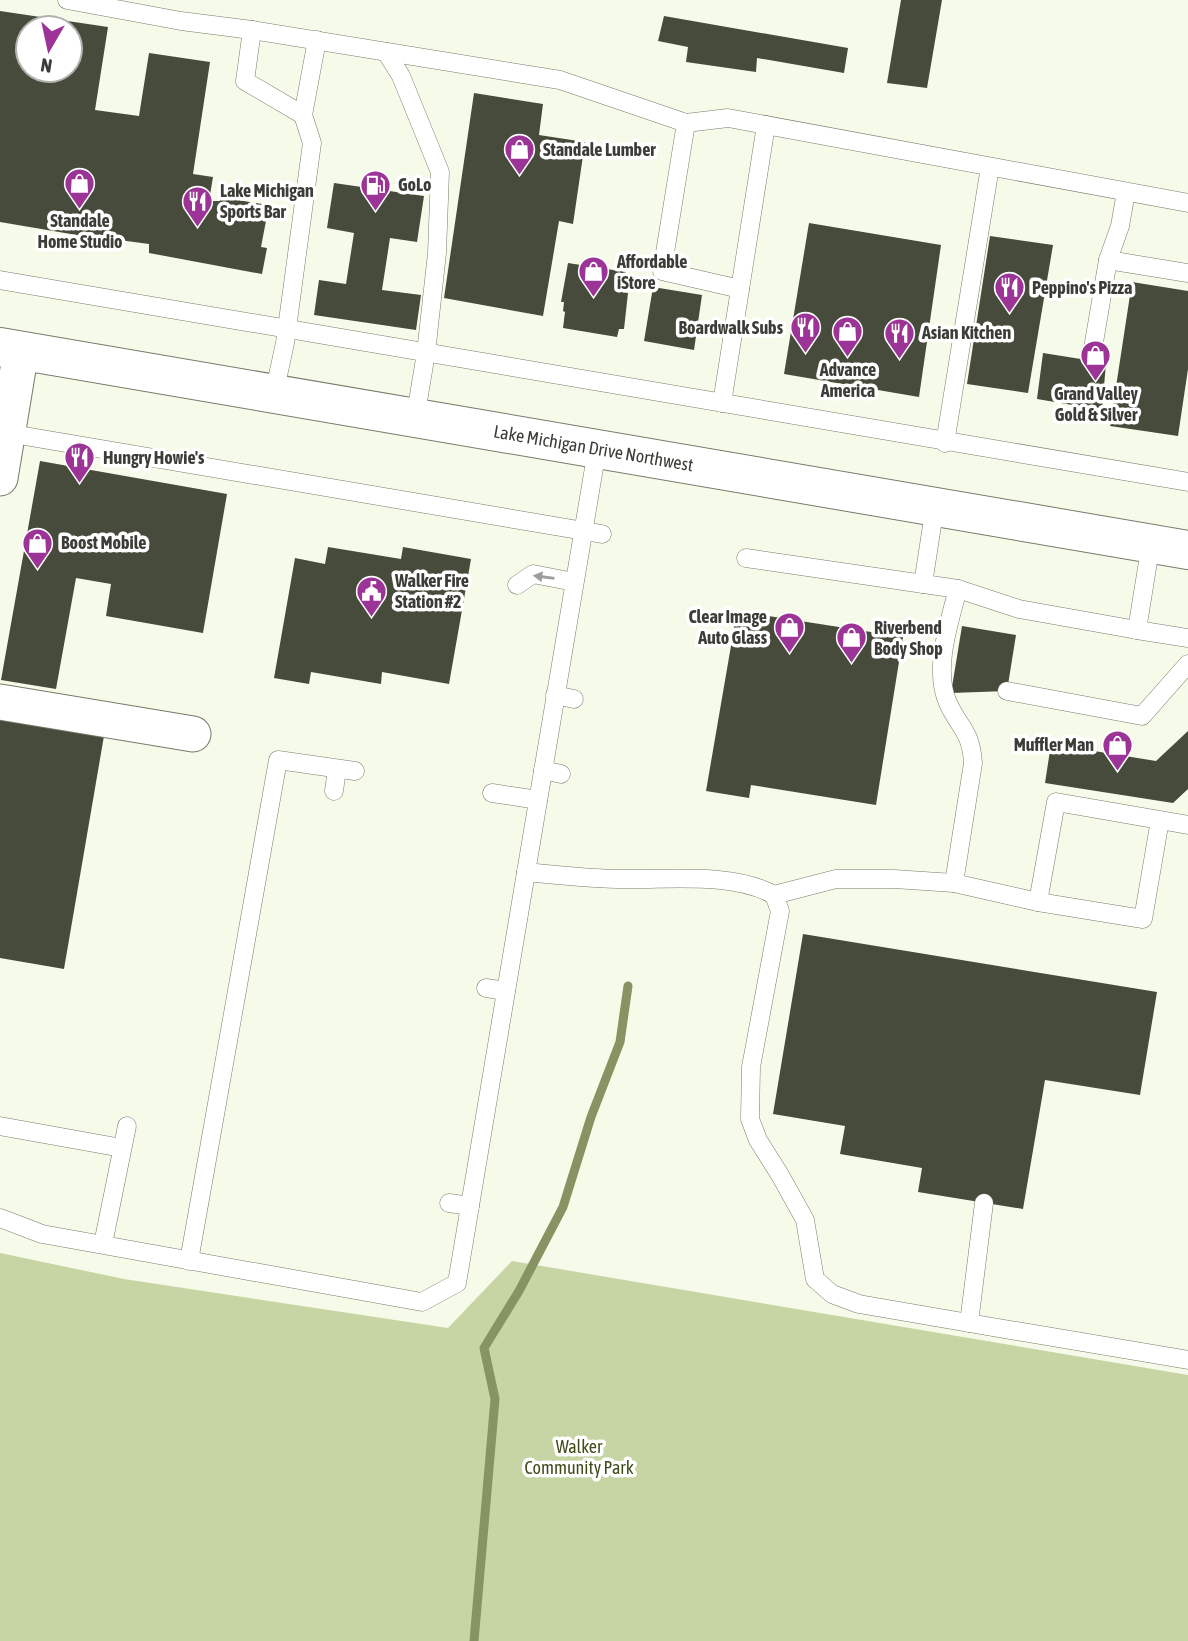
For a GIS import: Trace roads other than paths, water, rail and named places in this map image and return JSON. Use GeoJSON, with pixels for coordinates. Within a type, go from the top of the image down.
{"type":"FeatureCollection","features":[{"type":"Feature","properties":{"kind":"highway","name":"Lake Michigan Drive Northwest"},"geometry":{"type":"LineString","coordinates":[[10,349],[1188,550]]}},
{"type":"Feature","properties":{"kind":"street"},"geometry":{"type":"LineString","coordinates":[[0,478],[8,433],[10,349]]}},
{"type":"Feature","properties":{"kind":"street"},"geometry":{"type":"LineString","coordinates":[[0,702],[195,740]]}},
{"type":"Feature","properties":{"kind":"lane"},"geometry":{"type":"LineString","coordinates":[[67,0],[181,21],[317,40],[560,80],[686,122],[728,118],[1188,202]]}},
{"type":"Feature","properties":{"kind":"lane"},"geometry":{"type":"LineString","coordinates":[[252,30],[245,81],[303,115]]}},
{"type":"Feature","properties":{"kind":"lane"},"geometry":{"type":"LineString","coordinates":[[274,394],[286,329],[312,143],[303,115],[317,40]]}},
{"type":"Feature","properties":{"kind":"lane"},"geometry":{"type":"LineString","coordinates":[[386,52],[401,75],[440,172],[437,253],[426,353],[415,419]]}},
{"type":"Feature","properties":{"kind":"lane"},"geometry":{"type":"LineString","coordinates":[[686,122],[662,271],[740,289]]}},
{"type":"Feature","properties":{"kind":"lane"},"geometry":{"type":"LineString","coordinates":[[722,403],[766,125]]}},
{"type":"Feature","properties":{"kind":"lane"},"geometry":{"type":"LineString","coordinates":[[945,443],[990,167]]}},
{"type":"Feature","properties":{"kind":"lane"},"geometry":{"type":"LineString","coordinates":[[1091,354],[1108,260],[1120,226],[1126,192]]}},
{"type":"Feature","properties":{"kind":"lane"},"geometry":{"type":"LineString","coordinates":[[1108,260],[1188,273]]}},
{"type":"Feature","properties":{"kind":"lane"},"geometry":{"type":"LineString","coordinates":[[0,280],[945,443],[1188,482]]}},
{"type":"Feature","properties":{"kind":"lane"},"geometry":{"type":"LineString","coordinates":[[8,433],[602,534]]}},
{"type":"Feature","properties":{"kind":"lane"},"geometry":{"type":"LineString","coordinates":[[0,1217],[43,1234],[422,1302],[457,1283],[597,450]]}},
{"type":"Feature","properties":{"kind":"lane"},"geometry":{"type":"LineString","coordinates":[[923,584],[935,506]]}},
{"type":"Feature","properties":{"kind":"lane"},"geometry":{"type":"LineString","coordinates":[[1137,630],[1151,544]]}},
{"type":"Feature","properties":{"kind":"lane"},"geometry":{"type":"LineString","coordinates":[[746,558],[958,589],[1019,609],[1188,638]]}},
{"type":"Feature","properties":{"kind":"lane"},"geometry":{"type":"LineString","coordinates":[[517,585],[533,574],[574,582]]}},
{"type":"Feature","properties":{"kind":"lane"},"geometry":{"type":"LineString","coordinates":[[954,883],[973,763],[971,743],[948,703],[942,685],[944,657],[958,589]]}},
{"type":"Feature","properties":{"kind":"lane"},"geometry":{"type":"LineString","coordinates":[[569,611],[588,614]]}},
{"type":"Feature","properties":{"kind":"lane"},"geometry":{"type":"LineString","coordinates":[[1007,691],[1142,716],[1188,664]]}},
{"type":"Feature","properties":{"kind":"lane"},"geometry":{"type":"LineString","coordinates":[[555,695],[574,699]]}},
{"type":"Feature","properties":{"kind":"lane"},"geometry":{"type":"LineString","coordinates":[[189,1261],[278,760],[346,770],[334,791]]}},
{"type":"Feature","properties":{"kind":"lane"},"geometry":{"type":"LineString","coordinates":[[543,770],[561,774]]}},
{"type":"Feature","properties":{"kind":"lane"},"geometry":{"type":"LineString","coordinates":[[492,793],[538,800]]}},
{"type":"Feature","properties":{"kind":"lane"},"geometry":{"type":"LineString","coordinates":[[1038,902],[1056,802],[1188,825]]}},
{"type":"Feature","properties":{"kind":"lane"},"geometry":{"type":"LineString","coordinates":[[774,895],[836,879],[894,879],[954,883],[1038,902],[1143,919],[1160,820]]}},
{"type":"Feature","properties":{"kind":"lane"},"geometry":{"type":"LineString","coordinates":[[526,872],[621,880],[696,880],[757,885],[774,895],[780,911],[751,1067],[750,1119],[758,1140],[804,1220],[815,1279],[832,1294],[859,1304],[1188,1360]]}},
{"type":"Feature","properties":{"kind":"lane"},"geometry":{"type":"LineString","coordinates":[[486,988],[506,991]]}},
{"type":"Feature","properties":{"kind":"lane"},"geometry":{"type":"LineString","coordinates":[[0,1126],[122,1148]]}},
{"type":"Feature","properties":{"kind":"lane"},"geometry":{"type":"LineString","coordinates":[[103,1244],[127,1126]]}},
{"type":"Feature","properties":{"kind":"lane"},"geometry":{"type":"LineString","coordinates":[[449,1203],[470,1206]]}},
{"type":"Feature","properties":{"kind":"lane"},"geometry":{"type":"LineString","coordinates":[[970,1323],[984,1203]]}},
{"type":"Feature","properties":{"kind":"waterway"},"geometry":{"type":"LineString","coordinates":[[474,1641],[495,1399],[484,1348],[519,1291],[563,1207],[591,1117],[620,1042],[628,986]]}},
{"type":"Feature","properties":{"kind":"place","name":"Standale Lumber"},"geometry":{"type":"Point","coordinates":[520,177]}},
{"type":"Feature","properties":{"kind":"place","name":"Standale Home Studio"},"geometry":{"type":"Point","coordinates":[80,210]}},
{"type":"Feature","properties":{"kind":"place","name":"GoLo"},"geometry":{"type":"Point","coordinates":[375,212]}},
{"type":"Feature","properties":{"kind":"place","name":"Lake Michigan Sports Bar"},"geometry":{"type":"Point","coordinates":[197,228]}},
{"type":"Feature","properties":{"kind":"place","name":"Affordable iStore"},"geometry":{"type":"Point","coordinates":[594,299]}},
{"type":"Feature","properties":{"kind":"place","name":"Peppino's Pizza"},"geometry":{"type":"Point","coordinates":[1009,315]}},
{"type":"Feature","properties":{"kind":"place","name":"Boardwalk Subs"},"geometry":{"type":"Point","coordinates":[806,355]}},
{"type":"Feature","properties":{"kind":"place","name":"Advance America"},"geometry":{"type":"Point","coordinates":[848,359]}},
{"type":"Feature","properties":{"kind":"place","name":"Asian Kitchen"},"geometry":{"type":"Point","coordinates":[899,360]}},
{"type":"Feature","properties":{"kind":"place","name":"Grand Valley Gold & Silver"},"geometry":{"type":"Point","coordinates":[1096,383]}},
{"type":"Feature","properties":{"kind":"place","name":"Hungry Howie's"},"geometry":{"type":"Point","coordinates":[80,485]}},
{"type":"Feature","properties":{"kind":"place","name":"Boost Mobile"},"geometry":{"type":"Point","coordinates":[38,570]}},
{"type":"Feature","properties":{"kind":"place","name":"Walker Fire Station #2"},"geometry":{"type":"Point","coordinates":[372,618]}},
{"type":"Feature","properties":{"kind":"place","name":"Clear Image Auto Glass"},"geometry":{"type":"Point","coordinates":[790,654]}},
{"type":"Feature","properties":{"kind":"place","name":"Riverbend Body Shop"},"geometry":{"type":"Point","coordinates":[851,665]}},
{"type":"Feature","properties":{"kind":"place","name":"Muffler Man"},"geometry":{"type":"Point","coordinates":[1117,772]}},
{"type":"Feature","properties":{"kind":"park label","name":"Walker Community Park"},"geometry":{"type":"Point","coordinates":[579,1457]}}]}
